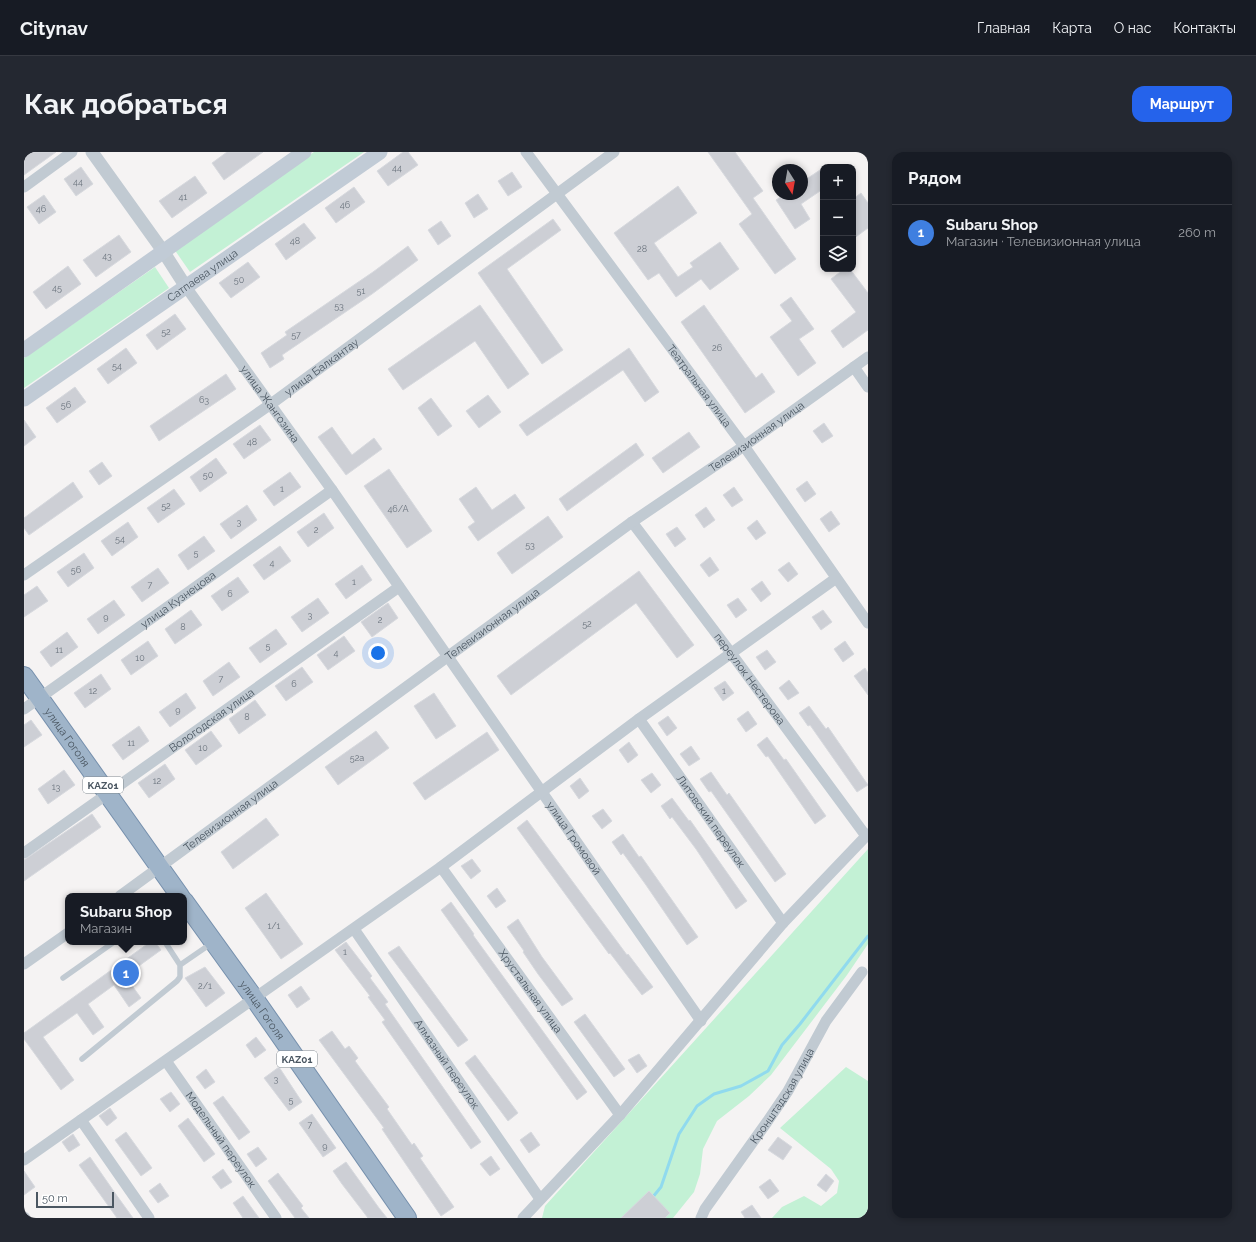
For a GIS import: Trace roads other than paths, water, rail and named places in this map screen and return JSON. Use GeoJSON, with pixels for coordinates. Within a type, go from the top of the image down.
{"type":"FeatureCollection","features":[{"type":"Feature","properties":{"kind":"highway","name":"улица Гоголя"},"geometry":{"type":"LineString","coordinates":[[24,676],[109,793],[178,893]]}},
{"type":"Feature","properties":{"kind":"highway","name":"улица Гоголя"},"geometry":{"type":"LineString","coordinates":[[187,905],[254,998],[407,1218]]}},
{"type":"Feature","properties":{"kind":"main road"},"geometry":{"type":"LineString","coordinates":[[24,350],[304,152]]}},
{"type":"Feature","properties":{"kind":"main road","name":"Сатпаева улица"},"geometry":{"type":"LineString","coordinates":[[24,399],[380,152]]}},
{"type":"Feature","properties":{"kind":"street"},"geometry":{"type":"LineString","coordinates":[[24,187],[72,152]]}},
{"type":"Feature","properties":{"kind":"street","name":"улица Жангозина"},"geometry":{"type":"LineString","coordinates":[[92,152],[163,251],[186,287],[332,490],[447,657]]}},
{"type":"Feature","properties":{"kind":"street","name":"Театральная улица"},"geometry":{"type":"LineString","coordinates":[[526,152],[744,446],[835,578],[868,623]]}},
{"type":"Feature","properties":{"kind":"street","name":"улица Балкантау"},"geometry":{"type":"LineString","coordinates":[[24,575],[271,404],[614,152]]}},
{"type":"Feature","properties":{"kind":"street","name":"Телевизионная улица"},"geometry":{"type":"LineString","coordinates":[[124,893],[632,522],[744,446],[868,357]]}},
{"type":"Feature","properties":{"kind":"street"},"geometry":{"type":"LineString","coordinates":[[854,367],[868,387]]}},
{"type":"Feature","properties":{"kind":"street","name":"улица Кузнецова"},"geometry":{"type":"LineString","coordinates":[[24,709],[332,490]]}},
{"type":"Feature","properties":{"kind":"street","name":"переулок Нестерова"},"geometry":{"type":"LineString","coordinates":[[632,522],[732,653],[867,835]]}},
{"type":"Feature","properties":{"kind":"street"},"geometry":{"type":"LineString","coordinates":[[24,1160],[441,867],[639,719],[835,578]]}},
{"type":"Feature","properties":{"kind":"street","name":"Вологодская улица"},"geometry":{"type":"LineString","coordinates":[[24,853],[399,587]]}},
{"type":"Feature","properties":{"kind":"street","name":"улица Громовой"},"geometry":{"type":"LineString","coordinates":[[447,657],[543,792],[701,1021]]}},
{"type":"Feature","properties":{"kind":"street","name":"Литовский переулок"},"geometry":{"type":"LineString","coordinates":[[639,719],[783,923]]}},
{"type":"Feature","properties":{"kind":"street"},"geometry":{"type":"LineString","coordinates":[[523,1218],[620,1115],[783,923],[867,835]]}},
{"type":"Feature","properties":{"kind":"street","name":"Хрустальная улица"},"geometry":{"type":"LineString","coordinates":[[441,867],[620,1115]]}},
{"type":"Feature","properties":{"kind":"street","name":"Алмазный переулок"},"geometry":{"type":"LineString","coordinates":[[354,929],[540,1199]]}},
{"type":"Feature","properties":{"kind":"street"},"geometry":{"type":"LineString","coordinates":[[24,964],[65,935]]}},
{"type":"Feature","properties":{"kind":"street","name":"Кронштадская улица"},"geometry":{"type":"LineString","coordinates":[[701,1218],[705,1209],[788,1091],[826,1021],[862,972]]}},
{"type":"Feature","properties":{"kind":"street","name":"Модельный переулок"},"geometry":{"type":"LineString","coordinates":[[166,1061],[276,1218]]}},
{"type":"Feature","properties":{"kind":"street"},"geometry":{"type":"LineString","coordinates":[[81,1120],[149,1218]]}},
{"type":"Feature","properties":{"kind":"lane"},"geometry":{"type":"LineString","coordinates":[[180,965],[214,942]]}},
{"type":"Feature","properties":{"kind":"lane"},"geometry":{"type":"LineString","coordinates":[[63,978],[110,945]]}},
{"type":"Feature","properties":{"kind":"lane"},"geometry":{"type":"LineString","coordinates":[[82,1059],[180,977],[180,965],[166,945]]}},
{"type":"Feature","properties":{"kind":"waterway"},"geometry":{"type":"LineString","coordinates":[[652,1198],[661,1187],[679,1134],[697,1106],[714,1094],[741,1086],[768,1071],[782,1045],[868,936]]}},
{"type":"Feature","properties":{"kind":"place","name":"Subaru Shop"},"geometry":{"type":"Point","coordinates":[126,973]}}]}
